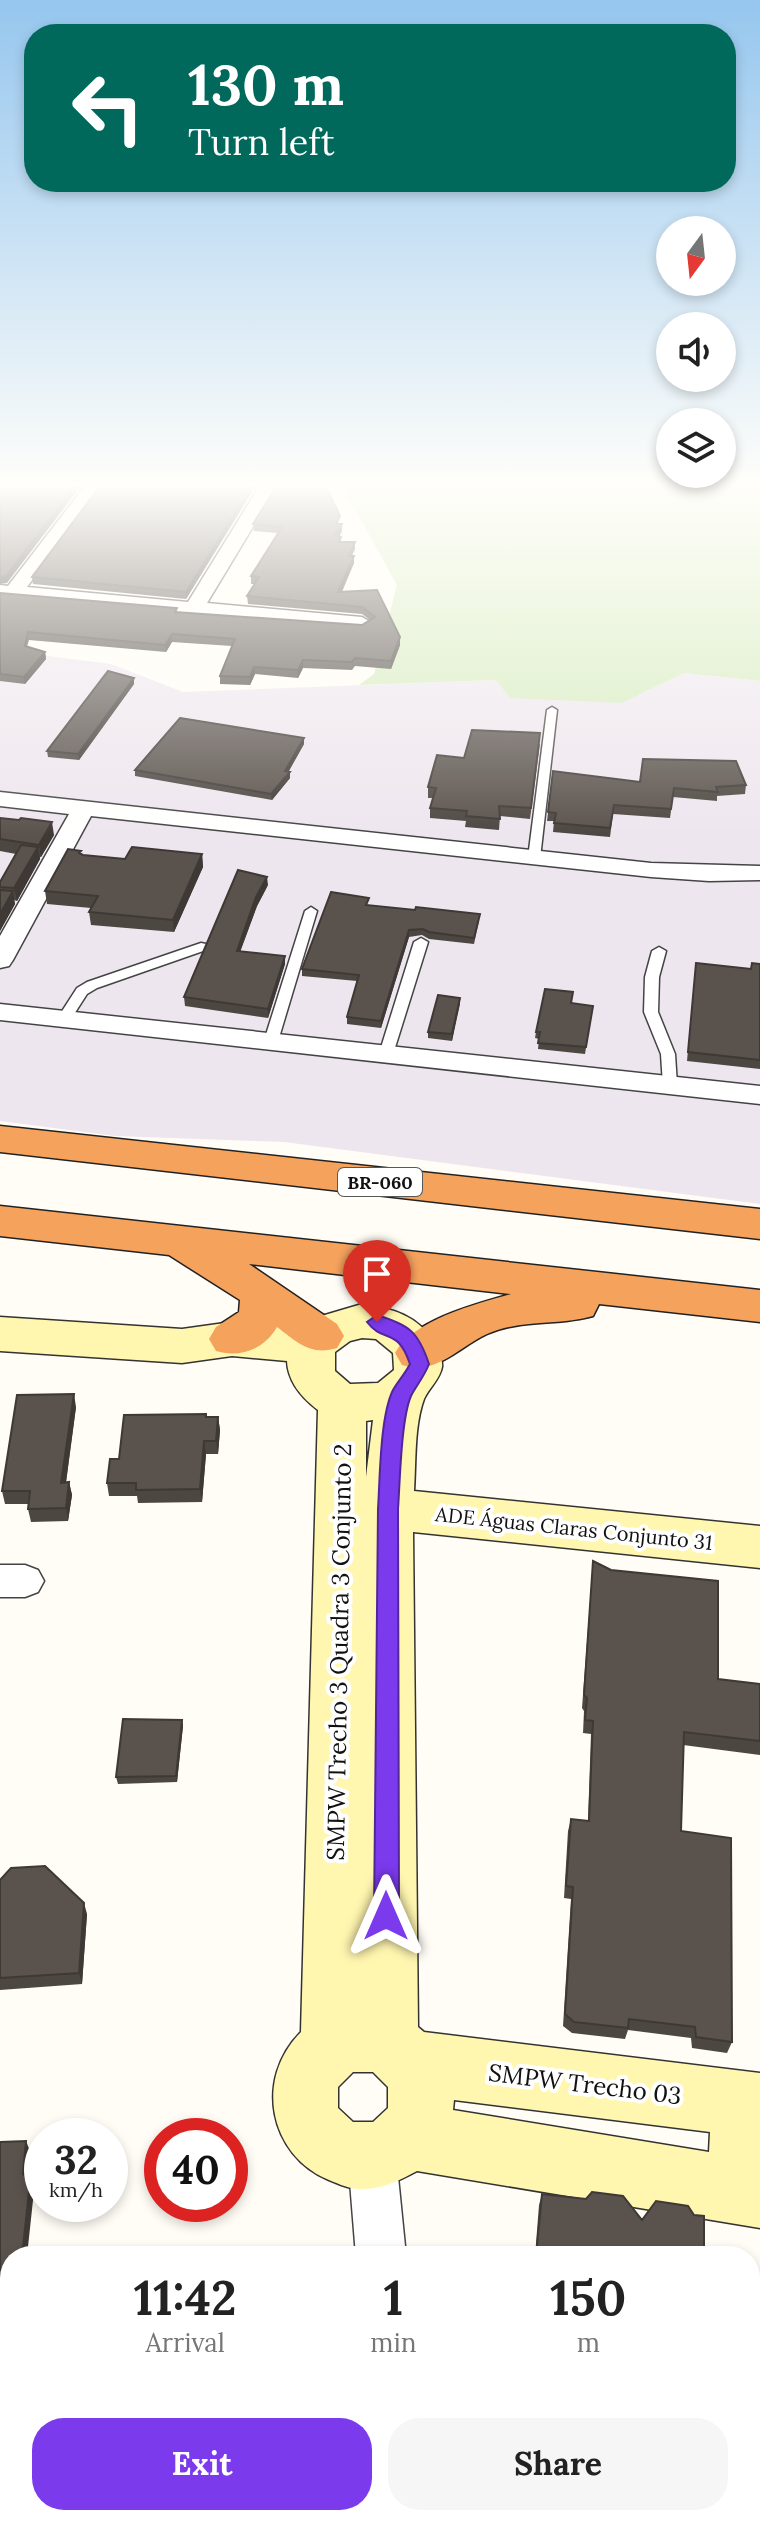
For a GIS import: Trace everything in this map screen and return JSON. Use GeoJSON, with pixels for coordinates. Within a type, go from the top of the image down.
{"type":"FeatureCollection","features":[{"type":"Feature","properties":{"kind":"highway","name":"BR-060"},"geometry":{"type":"LineString","coordinates":[[0,1139],[760,1224]]}},
{"type":"Feature","properties":{"kind":"highway"},"geometry":{"type":"LineString","coordinates":[[0,1221],[760,1306]]}},
{"type":"Feature","properties":{"kind":"highway"},"geometry":{"type":"LineString","coordinates":[[174,1241],[260,1291],[321,1364]]}},
{"type":"Feature","properties":{"kind":"highway"},"geometry":{"type":"LineString","coordinates":[[232,1339],[254,1328],[260,1319],[264,1302],[260,1291]]}},
{"type":"Feature","properties":{"kind":"highway"},"geometry":{"type":"LineString","coordinates":[[410,1373],[472,1322],[512,1310],[673,1295]]}},
{"type":"Feature","properties":{"kind":"street"},"geometry":{"type":"LineString","coordinates":[[99,600],[362,623]]}},
{"type":"Feature","properties":{"kind":"street"},"geometry":{"type":"LineString","coordinates":[[194,608],[199,600]]}},
{"type":"Feature","properties":{"kind":"street"},"geometry":{"type":"LineString","coordinates":[[0,799],[534,858],[709,874],[760,873]]}},
{"type":"Feature","properties":{"kind":"street"},"geometry":{"type":"LineString","coordinates":[[0,960],[84,808]]}},
{"type":"Feature","properties":{"kind":"street"},"geometry":{"type":"LineString","coordinates":[[0,1012],[760,1095]]}},
{"type":"Feature","properties":{"kind":"street"},"geometry":{"type":"LineString","coordinates":[[642,1211],[760,1212]]}},
{"type":"Feature","properties":{"kind":"street"},"geometry":{"type":"LineString","coordinates":[[321,1364],[347,1323],[377,1322],[403,1333],[410,1373],[393,1442],[388,1509],[376,2050]]}},
{"type":"Feature","properties":{"kind":"street"},"geometry":{"type":"LineString","coordinates":[[0,1334],[182,1346],[232,1339],[321,1364],[374,1403],[410,1373]]}},
{"type":"Feature","properties":{"kind":"street"},"geometry":{"type":"LineString","coordinates":[[182,1346],[224,1359],[321,1364]]}},
{"type":"Feature","properties":{"kind":"street","name":"SMPW Trecho 3 Quadra 3 Conjunto 2"},"geometry":{"type":"LineString","coordinates":[[321,1364],[376,2050]]}},
{"type":"Feature","properties":{"kind":"street","name":"ADE Águas Claras Conjunto 31"},"geometry":{"type":"LineString","coordinates":[[388,1509],[760,1547]]}},
{"type":"Feature","properties":{"kind":"street"},"geometry":{"type":"LineString","coordinates":[[376,2050],[316,2062],[307,2083],[306,2106],[313,2129],[328,2146],[349,2156],[390,2147],[750,2192],[752,2105]]}},
{"type":"Feature","properties":{"kind":"street"},"geometry":{"type":"LineString","coordinates":[[376,2050],[420,2086],[419,2112],[390,2147],[382,2246]]}},
{"type":"Feature","properties":{"kind":"street","name":"SMPW Trecho 03"},"geometry":{"type":"LineString","coordinates":[[376,2050],[752,2105]]}},
{"type":"Feature","properties":{"kind":"lane"},"geometry":{"type":"LineString","coordinates":[[534,858],[552,710]]}},
{"type":"Feature","properties":{"kind":"lane"},"geometry":{"type":"LineString","coordinates":[[271,1041],[311,911]]}},
{"type":"Feature","properties":{"kind":"lane"},"geometry":{"type":"LineString","coordinates":[[386,1054],[421,942]]}},
{"type":"Feature","properties":{"kind":"lane"},"geometry":{"type":"LineString","coordinates":[[64,1019],[82,991],[92,985],[201,947]]}},
{"type":"Feature","properties":{"kind":"lane"},"geometry":{"type":"LineString","coordinates":[[659,951],[652,977],[651,1012],[668,1054],[670,1085]]}},
{"type":"Feature","properties":{"kind":"shaded area"},"geometry":{"type":"Polygon","coordinates":[[[0,650],[111,664],[183,692],[497,680],[622,703],[684,673],[760,681],[760,1204],[284,1142],[115,1136],[0,1121],[0,650]]]}},
{"type":"Feature","properties":{"kind":"green space"},"geometry":{"type":"Polygon","coordinates":[[[393,600],[760,600],[760,681],[684,673],[622,703],[510,698],[496,680],[359,685],[374,674],[393,600]]]}},
{"type":"Feature","properties":{"kind":"building"},"geometry":{"type":"Polygon","coordinates":[[[0,600],[81,600],[177,608],[175,612],[362,625],[375,617],[362,607],[288,600],[382,600],[400,637],[391,661],[355,658],[352,662],[303,660],[298,670],[254,667],[250,677],[220,676],[235,639],[172,634],[165,645],[28,632],[25,646],[45,652],[24,677],[0,674],[0,600]]]}},
{"type":"Feature","properties":{"kind":"building"},"geometry":{"type":"Polygon","coordinates":[[[108,671],[134,678],[78,754],[47,751],[108,671]]]}},
{"type":"Feature","properties":{"kind":"building"},"geometry":{"type":"Polygon","coordinates":[[[180,718],[304,738],[285,771],[290,772],[271,794],[135,770],[180,718]]]}},
{"type":"Feature","properties":{"kind":"building"},"geometry":{"type":"Polygon","coordinates":[[[472,730],[540,733],[531,808],[499,806],[500,819],[466,816],[467,811],[430,808],[436,788],[428,787],[437,755],[464,758],[472,730]]]}},
{"type":"Feature","properties":{"kind":"building"},"geometry":{"type":"Polygon","coordinates":[[[643,759],[736,761],[746,785],[716,787],[718,792],[674,788],[671,809],[614,805],[610,828],[554,823],[556,813],[548,812],[553,771],[640,782],[643,759]]]}},
{"type":"Feature","properties":{"kind":"building"},"geometry":{"type":"Polygon","coordinates":[[[0,818],[52,822],[39,845],[0,839],[0,818]]]}},
{"type":"Feature","properties":{"kind":"building"},"geometry":{"type":"Polygon","coordinates":[[[21,845],[38,847],[14,888],[0,887],[0,882],[21,845]]]}},
{"type":"Feature","properties":{"kind":"building"},"geometry":{"type":"Polygon","coordinates":[[[132,847],[202,854],[173,920],[89,912],[98,896],[45,891],[68,849],[81,851],[79,853],[83,855],[125,859],[132,847]]]}},
{"type":"Feature","properties":{"kind":"building"},"geometry":{"type":"Polygon","coordinates":[[[238,870],[267,877],[256,897],[237,951],[285,956],[268,1009],[184,997],[238,870]]]}},
{"type":"Feature","properties":{"kind":"building"},"geometry":{"type":"Polygon","coordinates":[[[0,890],[13,891],[0,914],[0,890]]]}},
{"type":"Feature","properties":{"kind":"building"},"geometry":{"type":"Polygon","coordinates":[[[331,892],[369,898],[366,905],[480,914],[474,938],[423,929],[409,930],[381,1021],[347,1017],[359,975],[302,969],[331,892]]]}},
{"type":"Feature","properties":{"kind":"building"},"geometry":{"type":"Polygon","coordinates":[[[696,963],[751,969],[752,963],[760,964],[760,1060],[688,1052],[696,963]]]}},
{"type":"Feature","properties":{"kind":"building"},"geometry":{"type":"Polygon","coordinates":[[[545,989],[573,992],[571,1003],[593,1006],[586,1047],[538,1043],[540,1032],[536,1032],[545,989]]]}},
{"type":"Feature","properties":{"kind":"building"},"geometry":{"type":"Polygon","coordinates":[[[438,995],[460,998],[452,1034],[428,1032],[438,995]]]}},
{"type":"Feature","properties":{"kind":"building"},"geometry":{"type":"Polygon","coordinates":[[[74,1394],[61,1483],[69,1482],[66,1508],[28,1509],[30,1491],[2,1491],[17,1395],[74,1394]]]}},
{"type":"Feature","properties":{"kind":"building"},"geometry":{"type":"Polygon","coordinates":[[[206,1414],[206,1417],[218,1417],[216,1441],[204,1441],[200,1489],[136,1490],[136,1483],[107,1483],[110,1459],[119,1459],[124,1415],[206,1414]]]}},
{"type":"Feature","properties":{"kind":"building"},"geometry":{"type":"Polygon","coordinates":[[[593,1561],[611,1570],[718,1581],[718,1679],[760,1684],[760,1741],[684,1732],[681,1831],[731,1838],[732,2042],[696,2037],[695,2027],[629,2019],[628,2028],[574,2022],[565,2014],[573,1887],[566,1886],[571,1819],[589,1821],[593,1721],[585,1720],[587,1698],[584,1695],[593,1561]]]}},
{"type":"Feature","properties":{"kind":"building"},"geometry":{"type":"Polygon","coordinates":[[[123,1719],[182,1720],[176,1776],[116,1777],[123,1719]]]}},
{"type":"Feature","properties":{"kind":"building"},"geometry":{"type":"Polygon","coordinates":[[[45,1866],[84,1903],[79,1973],[0,1978],[0,1880],[11,1868],[45,1866]]]}},
{"type":"Feature","properties":{"kind":"building"},"geometry":{"type":"Polygon","coordinates":[[[24,2141],[23,2246],[0,2246],[0,2142],[24,2141]]]}},
{"type":"Feature","properties":{"kind":"building"},"geometry":{"type":"Polygon","coordinates":[[[592,2192],[623,2196],[642,2220],[656,2201],[688,2206],[694,2215],[704,2216],[704,2246],[537,2246],[542,2194],[586,2199],[592,2192]]]}},
{"type":"Feature","properties":{"kind":"route"},"geometry":{"type":"LineString","coordinates":[[377,1322],[391,1326],[412,1342],[419,1364],[411,1384],[402,1392],[393,1442],[388,1509],[386,1916]]}}]}
